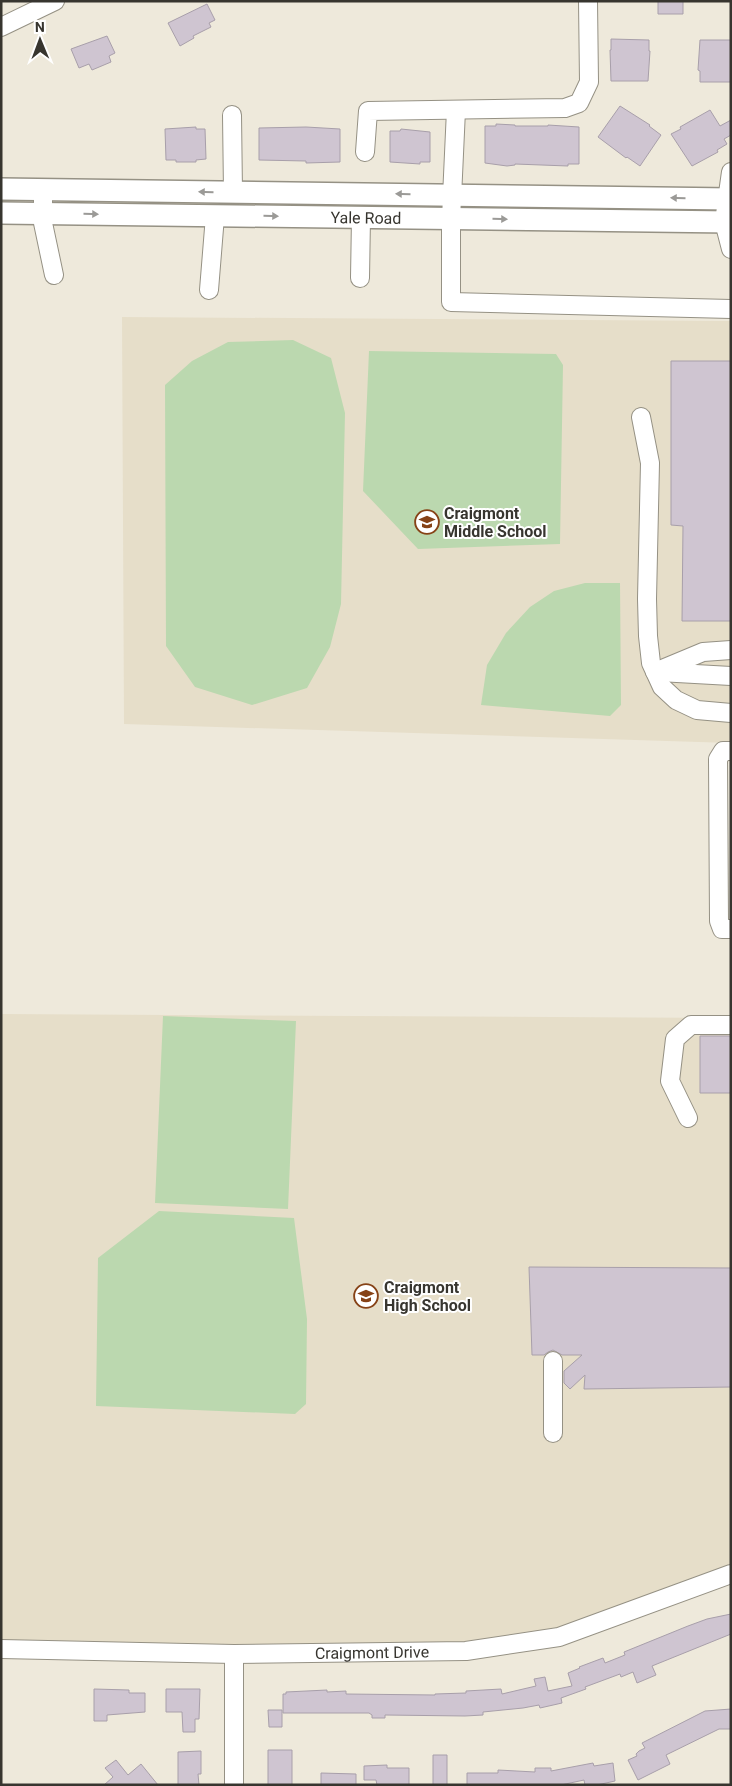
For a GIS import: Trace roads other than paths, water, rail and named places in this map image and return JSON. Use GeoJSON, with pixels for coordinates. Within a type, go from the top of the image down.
{"type":"FeatureCollection","features":[{"type":"Feature","properties":{"kind":"main road","name":"Yale Road"},"geometry":{"type":"LineString","coordinates":[[1,190],[729,199]]}},
{"type":"Feature","properties":{"kind":"main road","name":"Yale Road"},"geometry":{"type":"LineString","coordinates":[[1,213],[728,222]]}},
{"type":"Feature","properties":{"kind":"street"},"geometry":{"type":"LineString","coordinates":[[1,27],[55,1]]}},
{"type":"Feature","properties":{"kind":"street"},"geometry":{"type":"LineString","coordinates":[[365,152],[368,111],[565,108],[579,103],[589,82],[588,1]]}},
{"type":"Feature","properties":{"kind":"street"},"geometry":{"type":"LineString","coordinates":[[456,110],[451,218],[451,302],[731,309]]}},
{"type":"Feature","properties":{"kind":"street"},"geometry":{"type":"LineString","coordinates":[[232,116],[233,192]]}},
{"type":"Feature","properties":{"kind":"street"},"geometry":{"type":"LineString","coordinates":[[731,172],[728,222],[731,249]]}},
{"type":"Feature","properties":{"kind":"street"},"geometry":{"type":"LineString","coordinates":[[43,190],[43,213],[54,275]]}},
{"type":"Feature","properties":{"kind":"street"},"geometry":{"type":"LineString","coordinates":[[209,290],[215,216]]}},
{"type":"Feature","properties":{"kind":"street"},"geometry":{"type":"LineString","coordinates":[[360,278],[361,218]]}},
{"type":"Feature","properties":{"kind":"street"},"geometry":{"type":"LineString","coordinates":[[641,417],[650,463],[647,627],[650,663],[662,687],[676,700],[697,710],[731,713]]}},
{"type":"Feature","properties":{"kind":"street"},"geometry":{"type":"LineString","coordinates":[[655,672],[703,652],[731,650]]}},
{"type":"Feature","properties":{"kind":"street"},"geometry":{"type":"LineString","coordinates":[[655,672],[731,676]]}},
{"type":"Feature","properties":{"kind":"street"},"geometry":{"type":"LineString","coordinates":[[731,751],[723,751],[718,759],[719,921],[722,929],[731,929]]}},
{"type":"Feature","properties":{"kind":"street"},"geometry":{"type":"LineString","coordinates":[[688,1118],[670,1081],[675,1039],[692,1025],[731,1025]]}},
{"type":"Feature","properties":{"kind":"street"},"geometry":{"type":"LineString","coordinates":[[553,1361],[553,1433]]}},
{"type":"Feature","properties":{"kind":"street","name":"Craigmont Drive"},"geometry":{"type":"LineString","coordinates":[[1,1649],[234,1654],[466,1651],[559,1637],[731,1574]]}},
{"type":"Feature","properties":{"kind":"street"},"geometry":{"type":"LineString","coordinates":[[234,1654],[234,1785]]}},
{"type":"Feature","properties":{"kind":"place","name":"Craigmont Middle School"},"geometry":{"type":"Point","coordinates":[427,522]}},
{"type":"Feature","properties":{"kind":"place","name":"Craigmont High School"},"geometry":{"type":"Point","coordinates":[366,1296]}}]}
